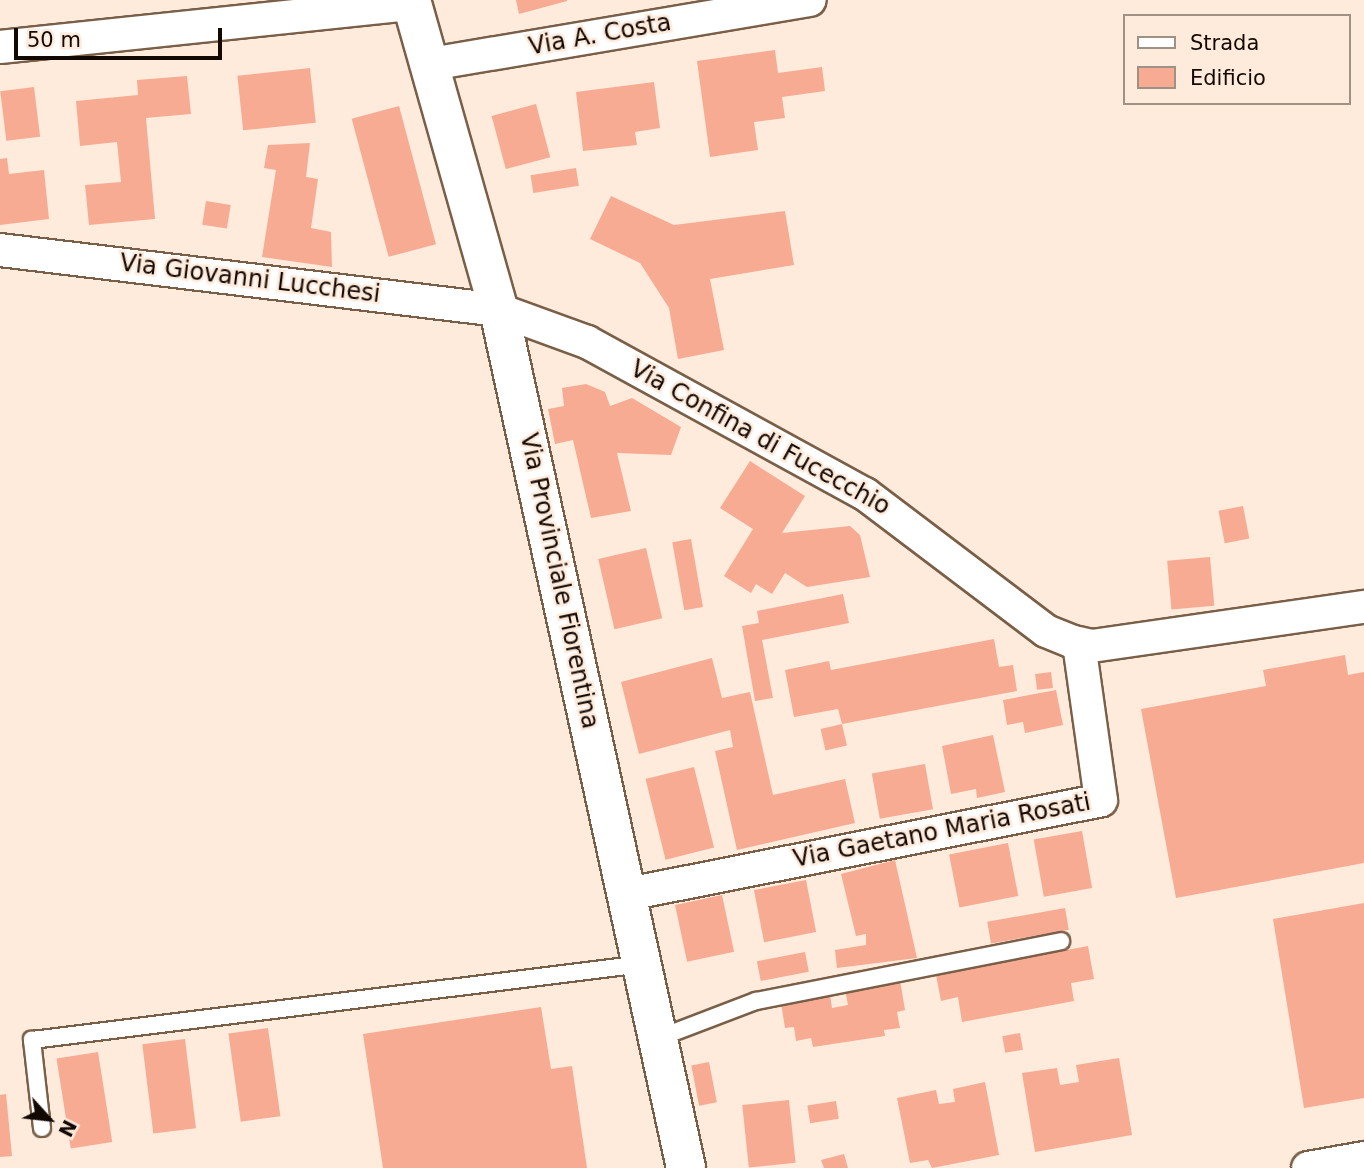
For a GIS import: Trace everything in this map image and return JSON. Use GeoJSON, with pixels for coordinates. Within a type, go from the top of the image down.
{"type":"FeatureCollection","features":[{"type":"Feature","properties":{"kind":"main road","name":"Via Provinciale Fiorentina"},"geometry":{"type":"LineString","coordinates":[[412,2],[499,310],[686,1168]]}},
{"type":"Feature","properties":{"kind":"street","name":"Via A. Costa"},"geometry":{"type":"LineString","coordinates":[[431,64],[810,0]]}},
{"type":"Feature","properties":{"kind":"street"},"geometry":{"type":"LineString","coordinates":[[0,47],[412,2]]}},
{"type":"Feature","properties":{"kind":"street","name":"Via Giovanni Lucchesi"},"geometry":{"type":"LineString","coordinates":[[0,250],[499,310]]}},
{"type":"Feature","properties":{"kind":"street","name":"Via Confina di Fucecchio"},"geometry":{"type":"LineString","coordinates":[[499,310],[587,342],[865,494],[1046,631],[1079,644],[1364,607]]}},
{"type":"Feature","properties":{"kind":"street","name":"Via Gaetano Maria Rosati"},"geometry":{"type":"LineString","coordinates":[[628,894],[1101,800],[1079,644]]}},
{"type":"Feature","properties":{"kind":"street"},"geometry":{"type":"LineString","coordinates":[[1308,1168],[1364,1158]]}},
{"type":"Feature","properties":{"kind":"lane"},"geometry":{"type":"LineString","coordinates":[[659,1038],[756,1001],[1061,941]]}},
{"type":"Feature","properties":{"kind":"lane"},"geometry":{"type":"LineString","coordinates":[[42,1128],[32,1040],[643,964]]}},
{"type":"Feature","properties":{"kind":"building"},"geometry":{"type":"Polygon","coordinates":[[[516,0],[567,0],[567,1],[519,14],[516,0]]]}},
{"type":"Feature","properties":{"kind":"building"},"geometry":{"type":"Polygon","coordinates":[[[775,50],[778,73],[822,67],[825,91],[782,97],[785,118],[754,122],[758,150],[710,157],[697,61],[775,50]]]}},
{"type":"Feature","properties":{"kind":"building"},"geometry":{"type":"Polygon","coordinates":[[[310,68],[316,123],[243,130],[237,76],[310,68]]]}},
{"type":"Feature","properties":{"kind":"building"},"geometry":{"type":"Polygon","coordinates":[[[187,76],[191,114],[146,118],[155,219],[89,225],[85,185],[121,182],[117,142],[80,146],[76,101],[138,95],[137,80],[187,76]]]}},
{"type":"Feature","properties":{"kind":"building"},"geometry":{"type":"Polygon","coordinates":[[[654,82],[660,128],[635,132],[637,145],[583,151],[576,92],[654,82]]]}},
{"type":"Feature","properties":{"kind":"building"},"geometry":{"type":"Polygon","coordinates":[[[34,87],[40,137],[6,141],[0,91],[34,87]]]}},
{"type":"Feature","properties":{"kind":"building"},"geometry":{"type":"Polygon","coordinates":[[[536,104],[550,157],[506,169],[492,116],[536,104]]]}},
{"type":"Feature","properties":{"kind":"building"},"geometry":{"type":"Polygon","coordinates":[[[399,106],[436,244],[389,257],[352,119],[399,106]]]}},
{"type":"Feature","properties":{"kind":"building"},"geometry":{"type":"Polygon","coordinates":[[[310,143],[306,177],[318,179],[311,228],[331,232],[332,267],[262,257],[276,170],[264,168],[268,145],[310,143]]]}},
{"type":"Feature","properties":{"kind":"building"},"geometry":{"type":"Polygon","coordinates":[[[7,158],[9,174],[44,170],[49,219],[0,225],[0,159],[7,158]]]}},
{"type":"Feature","properties":{"kind":"building"},"geometry":{"type":"Polygon","coordinates":[[[576,168],[579,186],[533,193],[531,175],[576,168]]]}},
{"type":"Feature","properties":{"kind":"building"},"geometry":{"type":"Polygon","coordinates":[[[611,196],[674,225],[785,211],[794,265],[710,279],[724,350],[678,359],[669,308],[640,263],[590,239],[611,196]]]}},
{"type":"Feature","properties":{"kind":"building"},"geometry":{"type":"Polygon","coordinates":[[[206,201],[231,205],[227,229],[202,225],[206,201]]]}},
{"type":"Feature","properties":{"kind":"building"},"geometry":{"type":"Polygon","coordinates":[[[586,384],[605,392],[610,406],[632,398],[681,427],[671,455],[617,453],[631,511],[591,518],[573,440],[555,444],[548,409],[564,406],[562,388],[586,384]]]}},
{"type":"Feature","properties":{"kind":"building"},"geometry":{"type":"Polygon","coordinates":[[[750,461],[805,496],[782,533],[850,526],[860,535],[870,577],[807,587],[785,573],[772,594],[756,584],[751,593],[724,576],[753,529],[720,508],[750,461]]]}},
{"type":"Feature","properties":{"kind":"building"},"geometry":{"type":"Polygon","coordinates":[[[1243,506],[1249,538],[1225,543],[1218,511],[1243,506]]]}},
{"type":"Feature","properties":{"kind":"building"},"geometry":{"type":"Polygon","coordinates":[[[691,539],[703,607],[684,610],[672,542],[691,539]]]}},
{"type":"Feature","properties":{"kind":"building"},"geometry":{"type":"Polygon","coordinates":[[[646,548],[662,618],[614,629],[598,559],[646,548]]]}},
{"type":"Feature","properties":{"kind":"building"},"geometry":{"type":"Polygon","coordinates":[[[1210,557],[1214,606],[1171,610],[1167,561],[1210,557]]]}},
{"type":"Feature","properties":{"kind":"building"},"geometry":{"type":"Polygon","coordinates":[[[843,594],[849,623],[762,640],[773,698],[755,701],[742,626],[759,623],[757,611],[843,594]]]}},
{"type":"Feature","properties":{"kind":"building"},"geometry":{"type":"Polygon","coordinates":[[[994,639],[999,667],[1013,665],[1017,691],[842,724],[838,709],[794,717],[785,670],[829,661],[831,670],[994,639]]]}},
{"type":"Feature","properties":{"kind":"building"},"geometry":{"type":"Polygon","coordinates":[[[1345,655],[1348,675],[1364,672],[1364,863],[1176,898],[1141,709],[1266,686],[1263,670],[1345,655]]]}},
{"type":"Feature","properties":{"kind":"building"},"geometry":{"type":"Polygon","coordinates":[[[712,658],[722,698],[750,692],[773,795],[845,779],[855,823],[737,850],[715,751],[733,747],[730,730],[639,754],[621,682],[712,658]]]}},
{"type":"Feature","properties":{"kind":"building"},"geometry":{"type":"Polygon","coordinates":[[[1051,672],[1053,688],[1037,690],[1035,674],[1051,672]]]}},
{"type":"Feature","properties":{"kind":"building"},"geometry":{"type":"Polygon","coordinates":[[[1056,690],[1063,725],[1025,733],[1023,722],[1007,725],[1003,700],[1056,690]]]}},
{"type":"Feature","properties":{"kind":"building"},"geometry":{"type":"Polygon","coordinates":[[[842,724],[847,745],[826,750],[821,729],[842,724]]]}},
{"type":"Feature","properties":{"kind":"building"},"geometry":{"type":"Polygon","coordinates":[[[993,735],[1005,792],[977,798],[976,789],[951,794],[942,746],[993,735]]]}},
{"type":"Feature","properties":{"kind":"building"},"geometry":{"type":"Polygon","coordinates":[[[925,764],[933,809],[880,819],[872,773],[925,764]]]}},
{"type":"Feature","properties":{"kind":"building"},"geometry":{"type":"Polygon","coordinates":[[[694,767],[714,848],[666,860],[645,779],[694,767]]]}},
{"type":"Feature","properties":{"kind":"building"},"geometry":{"type":"Polygon","coordinates":[[[1082,831],[1092,888],[1044,897],[1034,840],[1082,831]]]}},
{"type":"Feature","properties":{"kind":"building"},"geometry":{"type":"Polygon","coordinates":[[[1008,843],[1018,896],[959,907],[949,854],[1008,843]]]}},
{"type":"Feature","properties":{"kind":"building"},"geometry":{"type":"Polygon","coordinates":[[[895,860],[917,958],[837,968],[835,950],[866,945],[866,934],[856,936],[841,874],[895,860]]]}},
{"type":"Feature","properties":{"kind":"building"},"geometry":{"type":"Polygon","coordinates":[[[806,880],[816,932],[764,942],[754,890],[806,880]]]}},
{"type":"Feature","properties":{"kind":"building"},"geometry":{"type":"Polygon","coordinates":[[[722,895],[734,952],[687,962],[675,905],[722,895]]]}},
{"type":"Feature","properties":{"kind":"building"},"geometry":{"type":"Polygon","coordinates":[[[1364,903],[1364,1098],[1304,1108],[1273,919],[1364,903]]]}},
{"type":"Feature","properties":{"kind":"building"},"geometry":{"type":"Polygon","coordinates":[[[1065,908],[1069,930],[991,943],[987,922],[1065,908]]]}},
{"type":"Feature","properties":{"kind":"building"},"geometry":{"type":"Polygon","coordinates":[[[1088,946],[1094,979],[1071,983],[1074,1001],[962,1022],[958,997],[941,1001],[936,975],[1088,946]]]}},
{"type":"Feature","properties":{"kind":"building"},"geometry":{"type":"Polygon","coordinates":[[[805,952],[809,972],[761,981],[757,961],[805,952]]]}},
{"type":"Feature","properties":{"kind":"building"},"geometry":{"type":"Polygon","coordinates":[[[900,980],[905,1010],[897,1012],[900,1028],[884,1030],[885,1036],[813,1047],[811,1038],[796,1041],[794,1027],[785,1028],[781,1003],[830,995],[832,1008],[848,1005],[845,989],[900,980]]]}},
{"type":"Feature","properties":{"kind":"building"},"geometry":{"type":"Polygon","coordinates":[[[541,1007],[551,1069],[572,1066],[587,1168],[383,1168],[363,1034],[541,1007]]]}},
{"type":"Feature","properties":{"kind":"building"},"geometry":{"type":"Polygon","coordinates":[[[268,1028],[280,1116],[241,1122],[228,1034],[268,1028]]]}},
{"type":"Feature","properties":{"kind":"building"},"geometry":{"type":"Polygon","coordinates":[[[1020,1033],[1023,1050],[1005,1053],[1002,1036],[1020,1033]]]}},
{"type":"Feature","properties":{"kind":"building"},"geometry":{"type":"Polygon","coordinates":[[[185,1039],[196,1128],[153,1134],[142,1044],[185,1039]]]}},
{"type":"Feature","properties":{"kind":"building"},"geometry":{"type":"Polygon","coordinates":[[[98,1052],[112,1142],[71,1148],[57,1059],[98,1052]]]}},
{"type":"Feature","properties":{"kind":"building"},"geometry":{"type":"Polygon","coordinates":[[[1119,1058],[1132,1135],[1035,1152],[1022,1073],[1057,1068],[1060,1085],[1079,1082],[1076,1065],[1119,1058]]]}},
{"type":"Feature","properties":{"kind":"building"},"geometry":{"type":"Polygon","coordinates":[[[709,1062],[717,1102],[699,1106],[691,1065],[709,1062]]]}},
{"type":"Feature","properties":{"kind":"building"},"geometry":{"type":"Polygon","coordinates":[[[985,1082],[999,1155],[932,1168],[928,1160],[910,1163],[897,1098],[936,1090],[939,1104],[955,1102],[953,1089],[985,1082]]]}},
{"type":"Feature","properties":{"kind":"building"},"geometry":{"type":"Polygon","coordinates":[[[6,1094],[12,1156],[0,1157],[0,1095],[6,1094]]]}},
{"type":"Feature","properties":{"kind":"building"},"geometry":{"type":"Polygon","coordinates":[[[789,1100],[796,1163],[749,1168],[742,1105],[789,1100]]]}},
{"type":"Feature","properties":{"kind":"building"},"geometry":{"type":"Polygon","coordinates":[[[836,1101],[839,1119],[810,1123],[807,1106],[836,1101]]]}},
{"type":"Feature","properties":{"kind":"building"},"geometry":{"type":"Polygon","coordinates":[[[844,1154],[848,1168],[824,1168],[821,1160],[844,1154]]]}}]}
